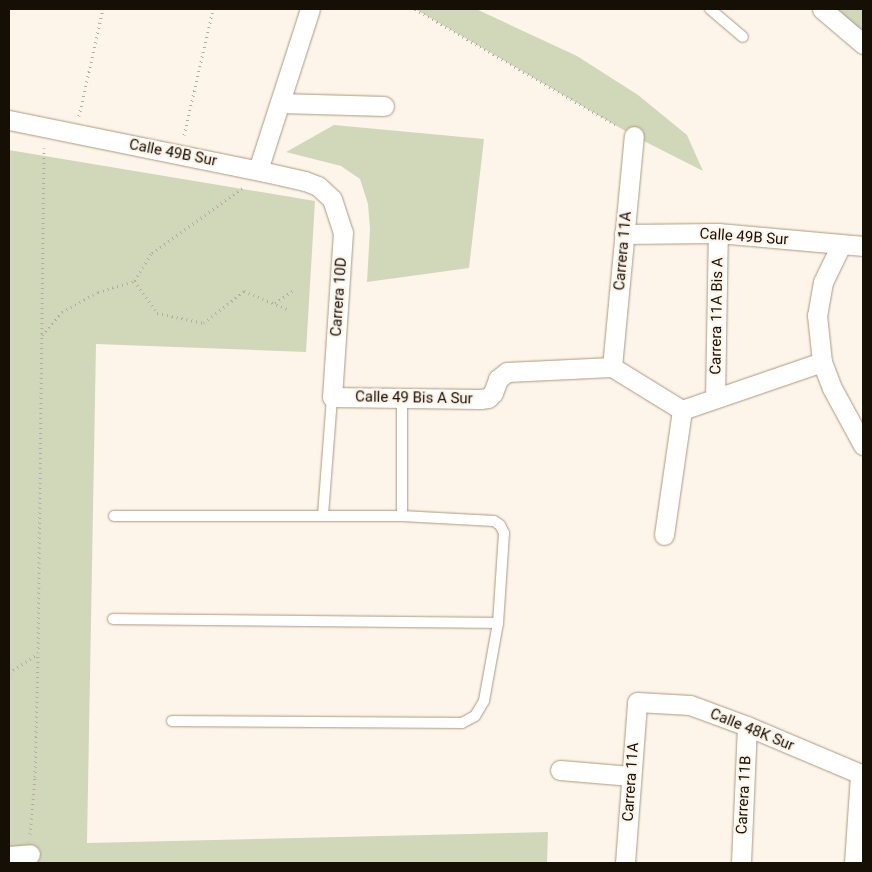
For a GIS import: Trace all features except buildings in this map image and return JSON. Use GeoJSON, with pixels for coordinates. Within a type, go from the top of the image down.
{"type":"FeatureCollection","features":[{"type":"Feature","properties":{"kind":"street"},"geometry":{"type":"LineString","coordinates":[[262,171],[280,103],[310,9]]}},
{"type":"Feature","properties":{"kind":"street"},"geometry":{"type":"LineString","coordinates":[[822,9],[863,44]]}},
{"type":"Feature","properties":{"kind":"street"},"geometry":{"type":"LineString","coordinates":[[280,103],[384,106]]}},
{"type":"Feature","properties":{"kind":"street","name":"Calle 49B Sur"},"geometry":{"type":"LineString","coordinates":[[9,120],[305,181],[318,186],[332,198]]}},
{"type":"Feature","properties":{"kind":"street","name":"Carrera 11A"},"geometry":{"type":"LineString","coordinates":[[612,367],[634,136]]}},
{"type":"Feature","properties":{"kind":"street","name":"Carrera 10D"},"geometry":{"type":"LineString","coordinates":[[332,198],[343,232],[332,397]]}},
{"type":"Feature","properties":{"kind":"street","name":"Calle 49B Sur"},"geometry":{"type":"LineString","coordinates":[[624,234],[718,233],[863,246]]}},
{"type":"Feature","properties":{"kind":"street","name":"Carrera 11A Bis A"},"geometry":{"type":"LineString","coordinates":[[715,398],[718,233]]}},
{"type":"Feature","properties":{"kind":"street"},"geometry":{"type":"LineString","coordinates":[[841,245],[823,282],[816,315],[822,362],[832,388],[863,444]]}},
{"type":"Feature","properties":{"kind":"street"},"geometry":{"type":"LineString","coordinates":[[682,410],[822,362]]}},
{"type":"Feature","properties":{"kind":"street"},"geometry":{"type":"LineString","coordinates":[[612,367],[682,410]]}},
{"type":"Feature","properties":{"kind":"street","name":"Calle 49 Bis A Sur"},"geometry":{"type":"LineString","coordinates":[[332,397],[480,399],[488,398],[493,393],[498,379],[507,372],[612,367]]}},
{"type":"Feature","properties":{"kind":"street"},"geometry":{"type":"LineString","coordinates":[[664,535],[682,410]]}},
{"type":"Feature","properties":{"kind":"street","name":"Carrera 11A"},"geometry":{"type":"LineString","coordinates":[[625,863],[637,702]]}},
{"type":"Feature","properties":{"kind":"street","name":"Calle 48K Sur"},"geometry":{"type":"LineString","coordinates":[[637,702],[690,705],[747,726],[862,774]]}},
{"type":"Feature","properties":{"kind":"street","name":"Carrera 11B"},"geometry":{"type":"LineString","coordinates":[[740,863],[747,726]]}},
{"type":"Feature","properties":{"kind":"street"},"geometry":{"type":"LineString","coordinates":[[560,770],[631,776]]}},
{"type":"Feature","properties":{"kind":"street"},"geometry":{"type":"LineString","coordinates":[[854,863],[862,774]]}},
{"type":"Feature","properties":{"kind":"street"},"geometry":{"type":"LineString","coordinates":[[9,856],[30,854]]}},
{"type":"Feature","properties":{"kind":"lane"},"geometry":{"type":"LineString","coordinates":[[710,9],[743,37]]}},
{"type":"Feature","properties":{"kind":"lane"},"geometry":{"type":"LineString","coordinates":[[324,515],[332,397]]}},
{"type":"Feature","properties":{"kind":"lane"},"geometry":{"type":"LineString","coordinates":[[402,397],[402,516]]}},
{"type":"Feature","properties":{"kind":"lane"},"geometry":{"type":"LineString","coordinates":[[114,516],[402,516],[494,521],[500,525],[504,533],[498,623],[484,701],[475,716],[462,723],[172,721]]}},
{"type":"Feature","properties":{"kind":"lane"},"geometry":{"type":"LineString","coordinates":[[113,619],[498,623]]}},
{"type":"Feature","properties":{"kind":"path"},"geometry":{"type":"LineString","coordinates":[[75,134],[103,9]]}},
{"type":"Feature","properties":{"kind":"path"},"geometry":{"type":"LineString","coordinates":[[179,154],[214,9]]}},
{"type":"Feature","properties":{"kind":"path"},"geometry":{"type":"LineString","coordinates":[[415,9],[634,136]]}},
{"type":"Feature","properties":{"kind":"path"},"geometry":{"type":"LineString","coordinates":[[30,854],[30,813],[35,778],[38,653],[45,127]]}},
{"type":"Feature","properties":{"kind":"path"},"geometry":{"type":"LineString","coordinates":[[42,334],[62,312],[98,292],[134,281],[151,254],[262,171]]}},
{"type":"Feature","properties":{"kind":"path"},"geometry":{"type":"LineString","coordinates":[[134,281],[158,313],[204,323],[244,291],[287,309]]}},
{"type":"Feature","properties":{"kind":"path"},"geometry":{"type":"LineString","coordinates":[[275,303],[292,291]]}},
{"type":"Feature","properties":{"kind":"path"},"geometry":{"type":"LineString","coordinates":[[9,673],[38,653]]}},
{"type":"Feature","properties":{"kind":"green space"},"geometry":{"type":"Polygon","coordinates":[[[415,9],[476,9],[577,56],[638,95],[687,135],[703,171],[634,136],[415,9]]]}},
{"type":"Feature","properties":{"kind":"green space"},"geometry":{"type":"Polygon","coordinates":[[[836,9],[863,9],[863,31],[845,19],[836,9]]]}},
{"type":"Feature","properties":{"kind":"green space"},"geometry":{"type":"Polygon","coordinates":[[[334,125],[484,139],[469,268],[367,282],[370,229],[368,204],[360,179],[341,166],[286,152],[334,125]]]}},
{"type":"Feature","properties":{"kind":"green space"},"geometry":{"type":"Polygon","coordinates":[[[9,150],[315,201],[306,352],[96,344],[87,843],[548,832],[547,863],[9,863],[9,150]]]}}]}
